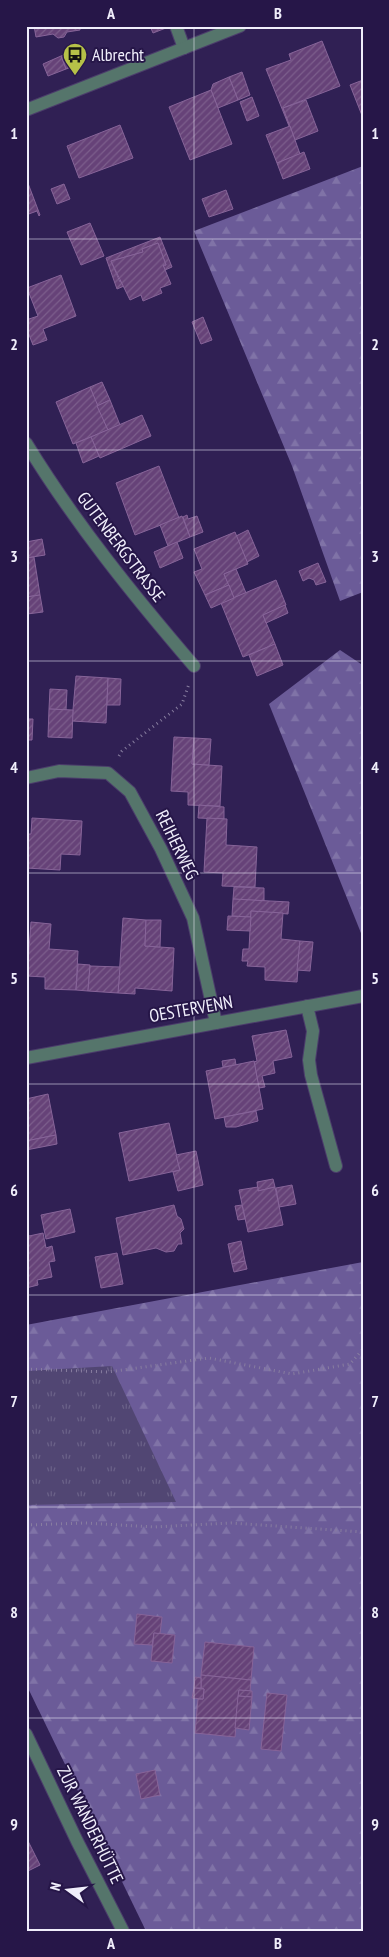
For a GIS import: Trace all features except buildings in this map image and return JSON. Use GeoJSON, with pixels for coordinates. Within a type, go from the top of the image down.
{"type":"FeatureCollection","features":[{"type":"Feature","properties":{"kind":"street"},"geometry":{"type":"LineString","coordinates":[[176,26],[184,48]]}},
{"type":"Feature","properties":{"kind":"street"},"geometry":{"type":"LineString","coordinates":[[26,110],[240,26]]}},
{"type":"Feature","properties":{"kind":"street","name":"GUTENBERGSTRASSE"},"geometry":{"type":"LineString","coordinates":[[26,443],[68,508],[99,550],[136,599],[194,666]]}},
{"type":"Feature","properties":{"kind":"street"},"geometry":{"type":"LineString","coordinates":[[26,778],[59,771],[108,773]]}},
{"type":"Feature","properties":{"kind":"street","name":"REIHERWEG"},"geometry":{"type":"LineString","coordinates":[[108,773],[130,792],[193,918],[216,1023]]}},
{"type":"Feature","properties":{"kind":"street","name":"OESTERVENN"},"geometry":{"type":"LineString","coordinates":[[26,1058],[363,996]]}},
{"type":"Feature","properties":{"kind":"street"},"geometry":{"type":"LineString","coordinates":[[308,1006],[313,1031],[309,1060],[311,1075],[336,1166]]}},
{"type":"Feature","properties":{"kind":"street","name":"ZUR WANDERHÜTTE"},"geometry":{"type":"LineString","coordinates":[[26,1734],[122,1931]]}},
{"type":"Feature","properties":{"kind":"path"},"geometry":{"type":"LineString","coordinates":[[108,773],[122,751],[182,704],[194,666]]}},
{"type":"Feature","properties":{"kind":"path"},"geometry":{"type":"LineString","coordinates":[[26,1370],[108,1372],[209,1358],[292,1374],[350,1364],[363,1349]]}},
{"type":"Feature","properties":{"kind":"path"},"geometry":{"type":"LineString","coordinates":[[26,1525],[86,1523],[154,1527],[231,1523],[363,1532]]}},
{"type":"Feature","properties":{"kind":"green space"},"geometry":{"type":"Polygon","coordinates":[[[363,166],[363,592],[340,601],[292,466],[194,231],[363,166]]]}},
{"type":"Feature","properties":{"kind":"green space"},"geometry":{"type":"Polygon","coordinates":[[[340,650],[361,664],[363,679],[363,938],[269,704],[340,650]]]}},
{"type":"Feature","properties":{"kind":"green space"},"geometry":{"type":"Polygon","coordinates":[[[363,1262],[363,1931],[146,1931],[26,1684],[26,1325],[363,1262]]]}},
{"type":"Feature","properties":{"kind":"green space"},"geometry":{"type":"Polygon","coordinates":[[[112,1366],[176,1502],[26,1505],[26,1371],[112,1366]]]}},
{"type":"Feature","properties":{"kind":"place","name":"Albrecht"},"geometry":{"type":"Point","coordinates":[75,76]}}]}
